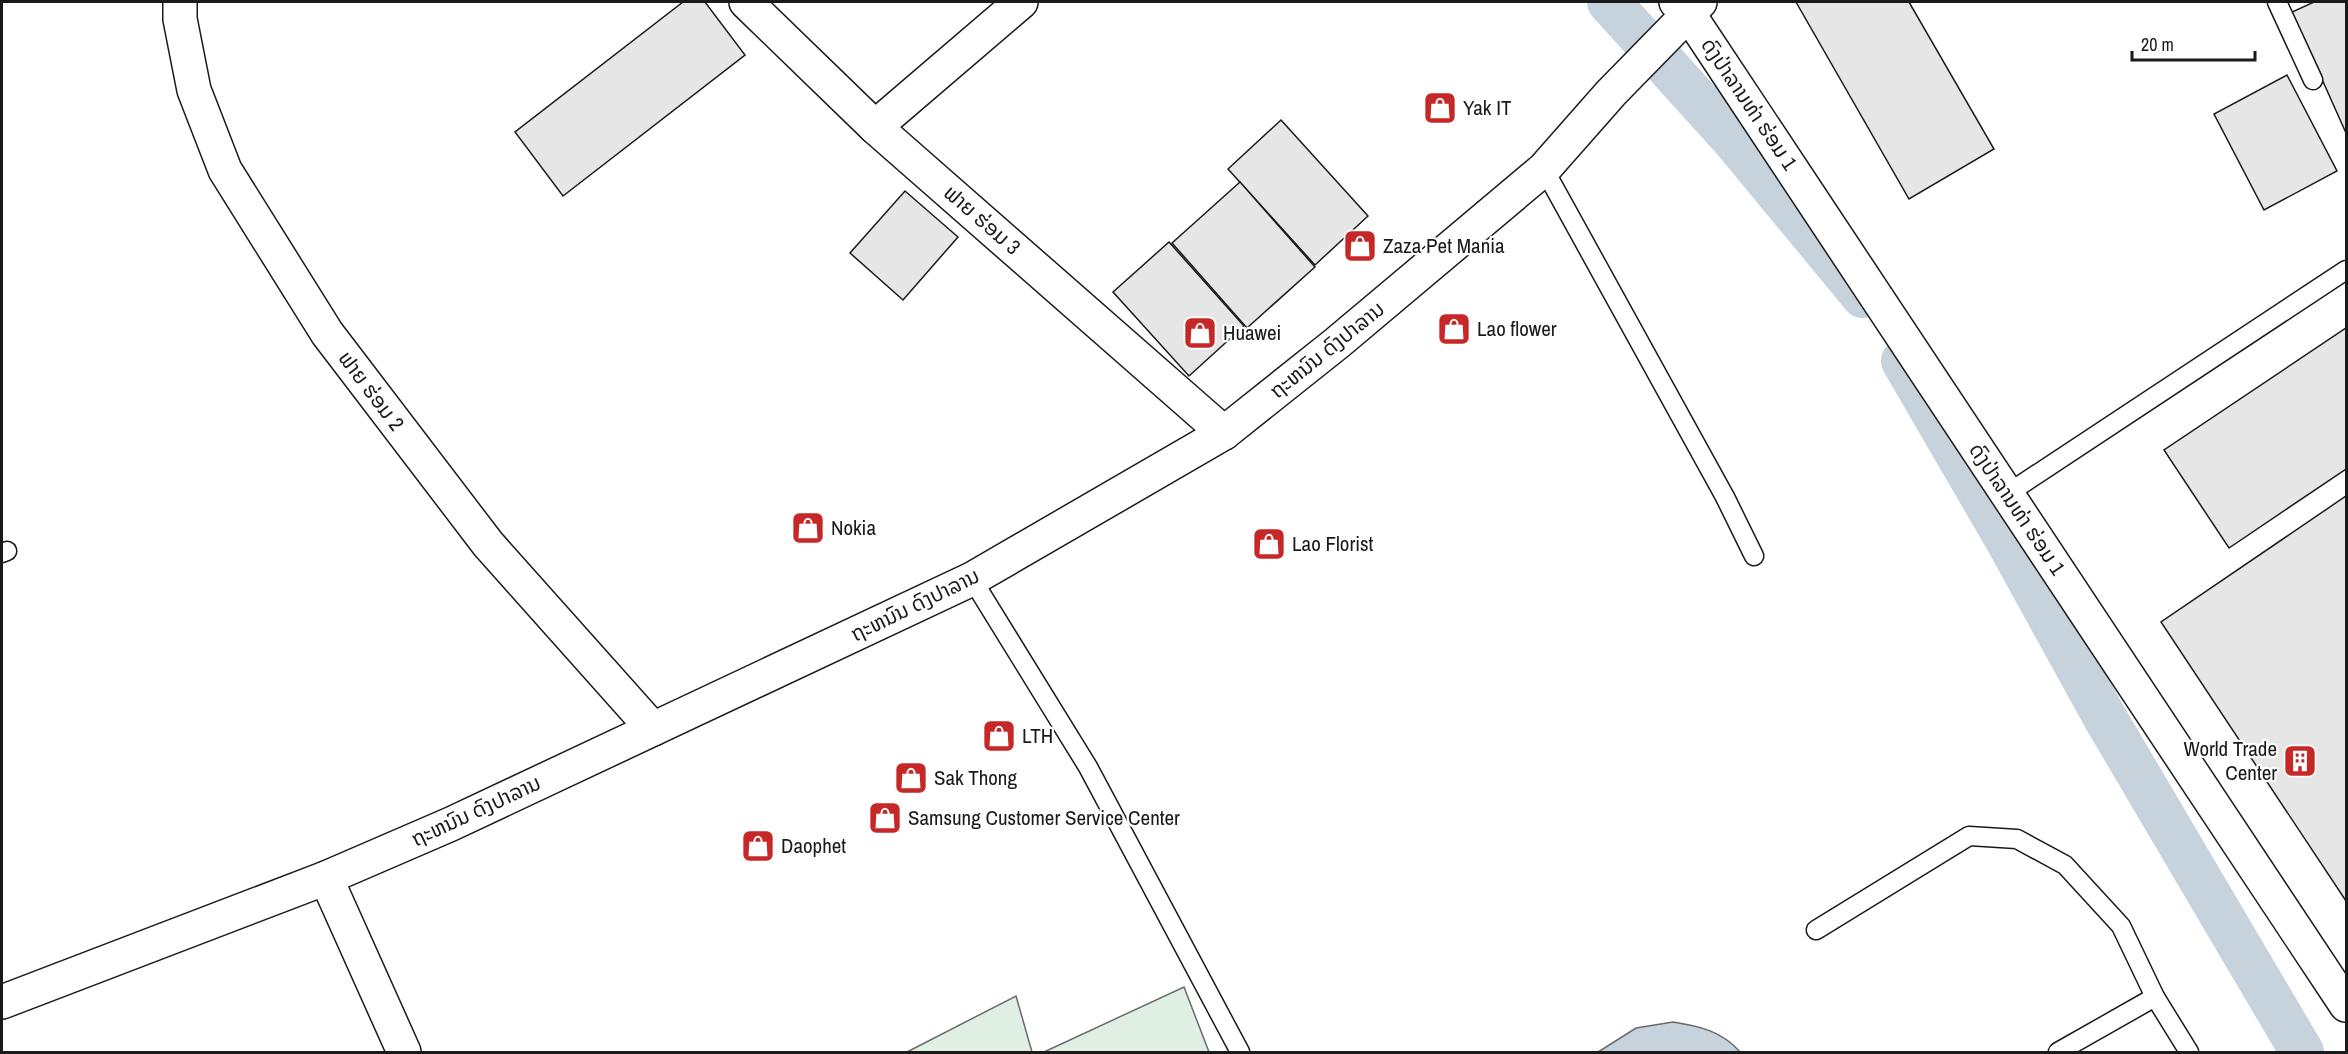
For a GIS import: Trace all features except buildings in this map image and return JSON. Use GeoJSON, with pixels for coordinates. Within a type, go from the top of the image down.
{"type":"FeatureCollection","features":[{"type":"Feature","properties":{"kind":"street","name":"ຟາຍ ຮ່ອມ 2"},"geometry":{"type":"LineString","coordinates":[[180,2],[180,19],[194,90],[225,170],[327,333],[488,544],[653,729]]}},
{"type":"Feature","properties":{"kind":"street","name":"ຟາຍ ຮ່ອມ 3"},"geometry":{"type":"LineString","coordinates":[[746,2],[875,127],[1224,433]]}},
{"type":"Feature","properties":{"kind":"street"},"geometry":{"type":"LineString","coordinates":[[875,127],[1021,2]]}},
{"type":"Feature","properties":{"kind":"street","name":"ຖະຫນົນ ດົງປາລານ"},"geometry":{"type":"LineString","coordinates":[[2,1002],[326,878],[451,824],[972,579],[1224,433],[1337,343],[1544,169],[1657,45],[1688,5]]}},
{"type":"Feature","properties":{"kind":"street","name":"ດົງປ່າລານທ່າ ຮ່ອມ 1"},"geometry":{"type":"LineString","coordinates":[[1688,5],[2007,494],[2346,1005]]}},
{"type":"Feature","properties":{"kind":"street"},"geometry":{"type":"LineString","coordinates":[[326,878],[404,1053]]}},
{"type":"Feature","properties":{"kind":"lane"},"geometry":{"type":"LineString","coordinates":[[2277,2],[2313,80]]}},
{"type":"Feature","properties":{"kind":"lane"},"geometry":{"type":"LineString","coordinates":[[1544,169],[1725,497],[1754,556]]}},
{"type":"Feature","properties":{"kind":"lane"},"geometry":{"type":"LineString","coordinates":[[2007,494],[2346,270]]}},
{"type":"Feature","properties":{"kind":"lane"},"geometry":{"type":"LineString","coordinates":[[972,579],[1088,767],[1240,1053]]}},
{"type":"Feature","properties":{"kind":"lane"},"geometry":{"type":"LineString","coordinates":[[1816,930],[1969,836],[2017,839],[2065,865],[2121,926],[2155,997],[2189,1053]]}},
{"type":"Feature","properties":{"kind":"lane"},"geometry":{"type":"LineString","coordinates":[[2058,1053],[2155,997]]}},
{"type":"Feature","properties":{"kind":"green space"},"geometry":{"type":"Polygon","coordinates":[[[1184,987],[1209,1052],[1044,1052],[1184,987]]]}},
{"type":"Feature","properties":{"kind":"green space"},"geometry":{"type":"Polygon","coordinates":[[[1016,996],[1032,1052],[907,1052],[1016,996]]]}},
{"type":"Feature","properties":{"kind":"shaded area"},"geometry":{"type":"Polygon","coordinates":[[[1673,1022],[1692,1025],[1718,1034],[1740,1052],[1598,1052],[1636,1028],[1673,1022]]]}},
{"type":"Feature","properties":{"kind":"waterway"},"geometry":{"type":"LineString","coordinates":[[1609,2],[1734,140],[1863,296]]}},
{"type":"Feature","properties":{"kind":"waterway"},"geometry":{"type":"LineString","coordinates":[[1903,361],[2007,540],[2104,716],[2302,1052]]}},
{"type":"Feature","properties":{"kind":"place","name":"Yak IT"},"geometry":{"type":"Point","coordinates":[1440,108]}},
{"type":"Feature","properties":{"kind":"place","name":"Zaza Pet Mania"},"geometry":{"type":"Point","coordinates":[1360,246]}},
{"type":"Feature","properties":{"kind":"place","name":"Lao flower"},"geometry":{"type":"Point","coordinates":[1454,329]}},
{"type":"Feature","properties":{"kind":"place","name":"Huawei"},"geometry":{"type":"Point","coordinates":[1200,333]}},
{"type":"Feature","properties":{"kind":"place","name":"Nokia"},"geometry":{"type":"Point","coordinates":[808,528]}},
{"type":"Feature","properties":{"kind":"place","name":"Lao Florist"},"geometry":{"type":"Point","coordinates":[1269,544]}},
{"type":"Feature","properties":{"kind":"place","name":"LTH"},"geometry":{"type":"Point","coordinates":[999,736]}},
{"type":"Feature","properties":{"kind":"place","name":"World Trade Center"},"geometry":{"type":"Point","coordinates":[2300,761]}},
{"type":"Feature","properties":{"kind":"place","name":"Sak Thong"},"geometry":{"type":"Point","coordinates":[911,778]}},
{"type":"Feature","properties":{"kind":"place","name":"Samsung Customer Service Center"},"geometry":{"type":"Point","coordinates":[885,818]}},
{"type":"Feature","properties":{"kind":"place","name":"Daophet"},"geometry":{"type":"Point","coordinates":[758,846]}}]}
